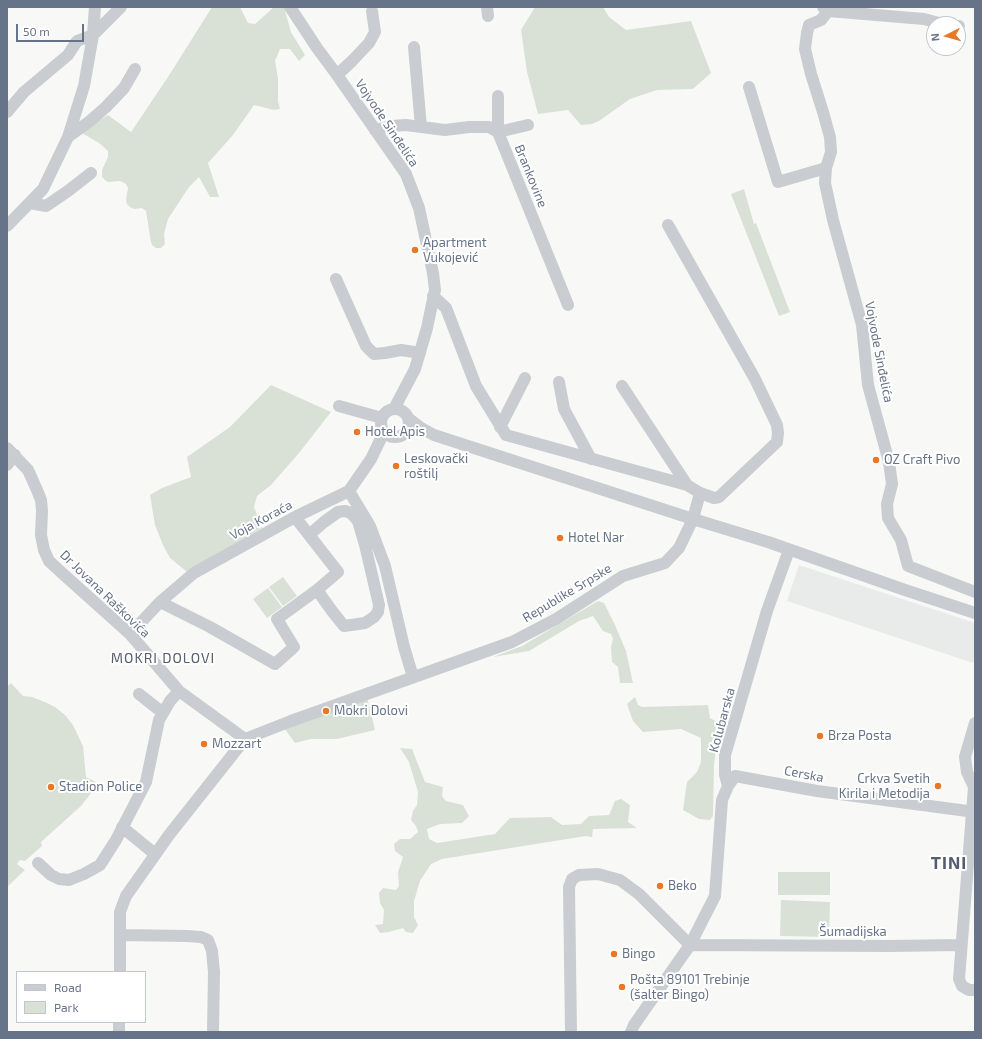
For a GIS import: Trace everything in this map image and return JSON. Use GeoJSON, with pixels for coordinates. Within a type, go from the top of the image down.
{"type":"FeatureCollection","features":[{"type":"Feature","properties":{"kind":"street"},"geometry":{"type":"LineString","coordinates":[[7,226],[43,189],[68,137],[84,86],[93,35],[95,7]]}},
{"type":"Feature","properties":{"kind":"street"},"geometry":{"type":"LineString","coordinates":[[7,112],[24,92],[68,55],[77,41],[93,35],[121,7]]}},
{"type":"Feature","properties":{"kind":"street","name":"Vojvode Sinđelića"},"geometry":{"type":"LineString","coordinates":[[290,7],[317,48],[337,74],[406,174],[419,208],[434,273],[435,290],[420,353],[415,369],[406,387],[402,414]]}},
{"type":"Feature","properties":{"kind":"street","name":"Vojvode Sinđelića"},"geometry":{"type":"LineString","coordinates":[[926,20],[826,9],[821,20],[809,25],[805,49],[830,137],[831,152],[826,168],[825,183],[833,220],[862,325],[868,385],[889,462],[892,484],[887,504],[888,518],[901,540],[908,566],[975,592]]}},
{"type":"Feature","properties":{"kind":"street","name":"Vojvode Sinđelića"},"geometry":{"type":"LineString","coordinates":[[337,74],[369,43],[375,32],[372,11]]}},
{"type":"Feature","properties":{"kind":"street"},"geometry":{"type":"LineString","coordinates":[[414,47],[421,127]]}},
{"type":"Feature","properties":{"kind":"street"},"geometry":{"type":"LineString","coordinates":[[68,137],[90,122],[106,108],[124,88],[135,69]]}},
{"type":"Feature","properties":{"kind":"street"},"geometry":{"type":"LineString","coordinates":[[749,87],[778,182],[826,168]]}},
{"type":"Feature","properties":{"kind":"street"},"geometry":{"type":"LineString","coordinates":[[498,96],[498,132]]}},
{"type":"Feature","properties":{"kind":"street"},"geometry":{"type":"LineString","coordinates":[[376,130],[391,126],[406,125],[445,130],[468,127],[489,127],[498,132],[528,125]]}},
{"type":"Feature","properties":{"kind":"street","name":"Brankovine"},"geometry":{"type":"LineString","coordinates":[[498,132],[568,305]]}},
{"type":"Feature","properties":{"kind":"street"},"geometry":{"type":"LineString","coordinates":[[30,203],[46,206],[91,173]]}},
{"type":"Feature","properties":{"kind":"street"},"geometry":{"type":"LineString","coordinates":[[433,296],[446,308],[476,386],[506,435],[687,485],[700,493],[714,498],[718,497],[777,442],[777,425],[755,379],[668,225]]}},
{"type":"Feature","properties":{"kind":"street"},"geometry":{"type":"LineString","coordinates":[[336,279],[366,346],[374,354],[402,350],[420,353]]}},
{"type":"Feature","properties":{"kind":"street"},"geometry":{"type":"LineString","coordinates":[[500,426],[525,378]]}},
{"type":"Feature","properties":{"kind":"street"},"geometry":{"type":"LineString","coordinates":[[559,382],[564,409],[591,459]]}},
{"type":"Feature","properties":{"kind":"street"},"geometry":{"type":"LineString","coordinates":[[622,386],[687,485]]}},
{"type":"Feature","properties":{"kind":"street"},"geometry":{"type":"LineString","coordinates":[[339,406],[382,418]]}},
{"type":"Feature","properties":{"kind":"street"},"geometry":{"type":"LineString","coordinates":[[434,435],[387,435],[380,423],[384,414],[402,414],[421,428],[434,435],[789,550],[975,613]]}},
{"type":"Feature","properties":{"kind":"street"},"geometry":{"type":"LineString","coordinates":[[371,459],[400,435],[409,423],[402,414]]}},
{"type":"Feature","properties":{"kind":"street"},"geometry":{"type":"LineString","coordinates":[[384,432],[371,459],[349,491],[370,526],[385,566],[404,647],[413,677]]}},
{"type":"Feature","properties":{"kind":"street"},"geometry":{"type":"LineString","coordinates":[[7,465],[11,451]]}},
{"type":"Feature","properties":{"kind":"street","name":"Dr Jovana Raškovića"},"geometry":{"type":"LineString","coordinates":[[11,451],[28,470],[37,490],[42,511],[41,535],[44,550],[49,561],[130,634],[179,691],[245,739]]}},
{"type":"Feature","properties":{"kind":"street","name":"Voja Koraća"},"geometry":{"type":"LineString","coordinates":[[130,634],[160,602],[194,573],[295,516],[349,491]]}},
{"type":"Feature","properties":{"kind":"street","name":"Republike Srpske"},"geometry":{"type":"LineString","coordinates":[[245,739],[512,642],[556,619],[623,576],[664,563],[679,548],[693,519],[700,493]]}},
{"type":"Feature","properties":{"kind":"street"},"geometry":{"type":"LineString","coordinates":[[310,534],[338,512],[345,511],[351,513],[358,521],[379,605],[378,612],[374,617],[365,623],[344,626],[317,590]]}},
{"type":"Feature","properties":{"kind":"street"},"geometry":{"type":"LineString","coordinates":[[160,602],[210,627],[275,664],[294,647],[277,619],[317,590],[338,572],[295,516]]}},
{"type":"Feature","properties":{"kind":"street","name":"Kolubarska"},"geometry":{"type":"LineString","coordinates":[[631,1032],[634,1025],[690,945],[715,896],[722,800],[728,786],[725,775],[725,755],[767,611],[789,550]]}},
{"type":"Feature","properties":{"kind":"street"},"geometry":{"type":"LineString","coordinates":[[38,863],[59,879],[69,880],[100,865],[116,840],[146,782],[159,720],[170,701],[179,691]]}},
{"type":"Feature","properties":{"kind":"street"},"geometry":{"type":"LineString","coordinates":[[139,694],[163,713]]}},
{"type":"Feature","properties":{"kind":"street"},"geometry":{"type":"LineString","coordinates":[[975,724],[965,757],[967,772],[974,787],[974,812],[971,875],[961,946],[959,979],[962,986],[969,990],[975,990]]}},
{"type":"Feature","properties":{"kind":"street"},"geometry":{"type":"LineString","coordinates":[[120,971],[120,912],[126,896],[169,835],[245,739]]}},
{"type":"Feature","properties":{"kind":"street","name":"Cerska"},"geometry":{"type":"LineString","coordinates":[[728,786],[735,776],[745,777],[817,791],[974,812]]}},
{"type":"Feature","properties":{"kind":"street"},"geometry":{"type":"LineString","coordinates":[[122,827],[156,854]]}},
{"type":"Feature","properties":{"kind":"street"},"geometry":{"type":"LineString","coordinates":[[571,1032],[569,887],[572,879],[579,875],[598,874],[620,880],[639,894],[690,945]]}},
{"type":"Feature","properties":{"kind":"street"},"geometry":{"type":"LineString","coordinates":[[120,935],[194,936],[208,940],[212,951],[214,972],[213,1032]]}},
{"type":"Feature","properties":{"kind":"street","name":"Šumadijska"},"geometry":{"type":"LineString","coordinates":[[690,945],[961,946]]}},
{"type":"Feature","properties":{"kind":"shaded area"},"geometry":{"type":"Polygon","coordinates":[[[799,565],[975,623],[975,658],[973,663],[787,601],[799,565]]]}},
{"type":"Feature","properties":{"kind":"green space"},"geometry":{"type":"Polygon","coordinates":[[[212,7],[240,7],[248,23],[255,24],[274,7],[284,7],[291,32],[305,55],[299,61],[290,49],[280,49],[275,61],[278,78],[278,101],[280,109],[274,110],[254,105],[233,135],[208,163],[219,197],[210,197],[199,177],[189,187],[168,219],[164,234],[165,244],[161,248],[156,248],[151,242],[146,211],[142,208],[134,209],[127,204],[126,200],[128,188],[126,184],[120,181],[109,182],[102,177],[102,170],[108,157],[108,151],[99,143],[80,132],[108,115],[131,132],[212,7]]]}},
{"type":"Feature","properties":{"kind":"green space"},"geometry":{"type":"Polygon","coordinates":[[[535,7],[603,7],[609,17],[626,30],[691,21],[711,73],[693,89],[657,90],[630,99],[599,121],[592,124],[581,125],[568,110],[538,114],[527,72],[521,30],[535,7]]]}},
{"type":"Feature","properties":{"kind":"green space"},"geometry":{"type":"Polygon","coordinates":[[[744,189],[754,224],[756,223],[790,312],[779,316],[731,194],[744,189]]]}},
{"type":"Feature","properties":{"kind":"green space"},"geometry":{"type":"Polygon","coordinates":[[[271,385],[331,412],[299,453],[271,485],[257,496],[254,507],[262,528],[187,572],[170,558],[163,545],[155,525],[150,495],[162,488],[191,477],[187,457],[230,427],[271,385]]]}},
{"type":"Feature","properties":{"kind":"green space"},"geometry":{"type":"Polygon","coordinates":[[[283,577],[297,596],[283,606],[269,587],[283,577]]]}},
{"type":"Feature","properties":{"kind":"green space"},"geometry":{"type":"Polygon","coordinates":[[[268,588],[282,607],[267,618],[253,599],[268,588]]]}},
{"type":"Feature","properties":{"kind":"green space"},"geometry":{"type":"Polygon","coordinates":[[[598,601],[604,603],[615,625],[626,651],[633,683],[620,683],[618,667],[612,662],[611,647],[613,639],[611,634],[603,631],[593,616],[579,621],[529,651],[493,657],[522,646],[598,601]]]}},
{"type":"Feature","properties":{"kind":"green space","name":"Stadion Police"},"geometry":{"type":"Polygon","coordinates":[[[11,683],[23,696],[32,697],[45,702],[55,707],[65,715],[73,725],[83,746],[86,777],[96,782],[92,792],[81,806],[41,842],[42,846],[25,861],[20,860],[17,864],[25,870],[7,887],[7,687],[11,683]]]}},
{"type":"Feature","properties":{"kind":"green space"},"geometry":{"type":"Polygon","coordinates":[[[367,697],[375,730],[337,739],[311,739],[295,743],[284,728],[367,697]]]}},
{"type":"Feature","properties":{"kind":"green space"},"geometry":{"type":"Polygon","coordinates":[[[635,697],[638,705],[642,707],[708,705],[710,718],[719,723],[714,766],[713,816],[710,820],[699,819],[683,810],[687,782],[697,772],[701,762],[701,738],[681,729],[643,732],[633,721],[627,704],[635,697]]]}},
{"type":"Feature","properties":{"kind":"green space"},"geometry":{"type":"Polygon","coordinates":[[[400,748],[412,749],[425,782],[443,787],[442,796],[446,801],[463,805],[469,816],[462,823],[440,824],[427,829],[429,839],[437,843],[495,834],[510,818],[551,817],[562,825],[581,824],[589,816],[609,815],[615,801],[621,799],[630,805],[628,822],[637,828],[593,829],[592,837],[586,836],[442,859],[431,864],[420,881],[414,901],[414,917],[418,925],[413,933],[406,932],[403,928],[380,933],[375,925],[383,924],[384,910],[380,903],[379,893],[383,888],[396,890],[399,886],[398,872],[403,857],[395,851],[394,844],[400,839],[410,839],[418,832],[416,826],[411,820],[413,811],[417,805],[418,792],[409,762],[400,748]]]}},
{"type":"Feature","properties":{"kind":"green space"},"geometry":{"type":"Polygon","coordinates":[[[778,872],[830,872],[830,895],[778,895],[778,872]]]}},
{"type":"Feature","properties":{"kind":"green space"},"geometry":{"type":"Polygon","coordinates":[[[781,900],[830,902],[829,937],[780,936],[781,900]]]}},
{"type":"Feature","properties":{"kind":"place","name":"Apartment Vukojević"},"geometry":{"type":"Point","coordinates":[415,250]}},
{"type":"Feature","properties":{"kind":"place","name":"Hotel Apis"},"geometry":{"type":"Point","coordinates":[357,432]}},
{"type":"Feature","properties":{"kind":"place","name":"OZ Craft Pivo"},"geometry":{"type":"Point","coordinates":[876,460]}},
{"type":"Feature","properties":{"kind":"place","name":"Leskovački roštilj"},"geometry":{"type":"Point","coordinates":[396,466]}},
{"type":"Feature","properties":{"kind":"place","name":"Hotel Nar"},"geometry":{"type":"Point","coordinates":[560,538]}},
{"type":"Feature","properties":{"kind":"place","name":"Mokri Dolovi"},"geometry":{"type":"Point","coordinates":[326,711]}},
{"type":"Feature","properties":{"kind":"place","name":"Brza Posta"},"geometry":{"type":"Point","coordinates":[820,736]}},
{"type":"Feature","properties":{"kind":"place","name":"Mozzart"},"geometry":{"type":"Point","coordinates":[204,744]}},
{"type":"Feature","properties":{"kind":"place","name":"Crkva Svetih Kirila i Metodija"},"geometry":{"type":"Point","coordinates":[938,786]}},
{"type":"Feature","properties":{"kind":"place","name":"Stadion Police"},"geometry":{"type":"Point","coordinates":[51,787]}},
{"type":"Feature","properties":{"kind":"place","name":"Beko"},"geometry":{"type":"Point","coordinates":[660,886]}},
{"type":"Feature","properties":{"kind":"place","name":"Bingo"},"geometry":{"type":"Point","coordinates":[614,954]}},
{"type":"Feature","properties":{"kind":"place","name":"Pošta 89101 Trebinje (šalter Bingo)"},"geometry":{"type":"Point","coordinates":[622,987]}},
{"type":"Feature","properties":{"kind":"district","name":"MOKRI DOLOVI"},"geometry":{"type":"Point","coordinates":[163,658]}},
{"type":"Feature","properties":{"kind":"district","name":"TINI"},"geometry":{"type":"Point","coordinates":[949,863]}}]}
